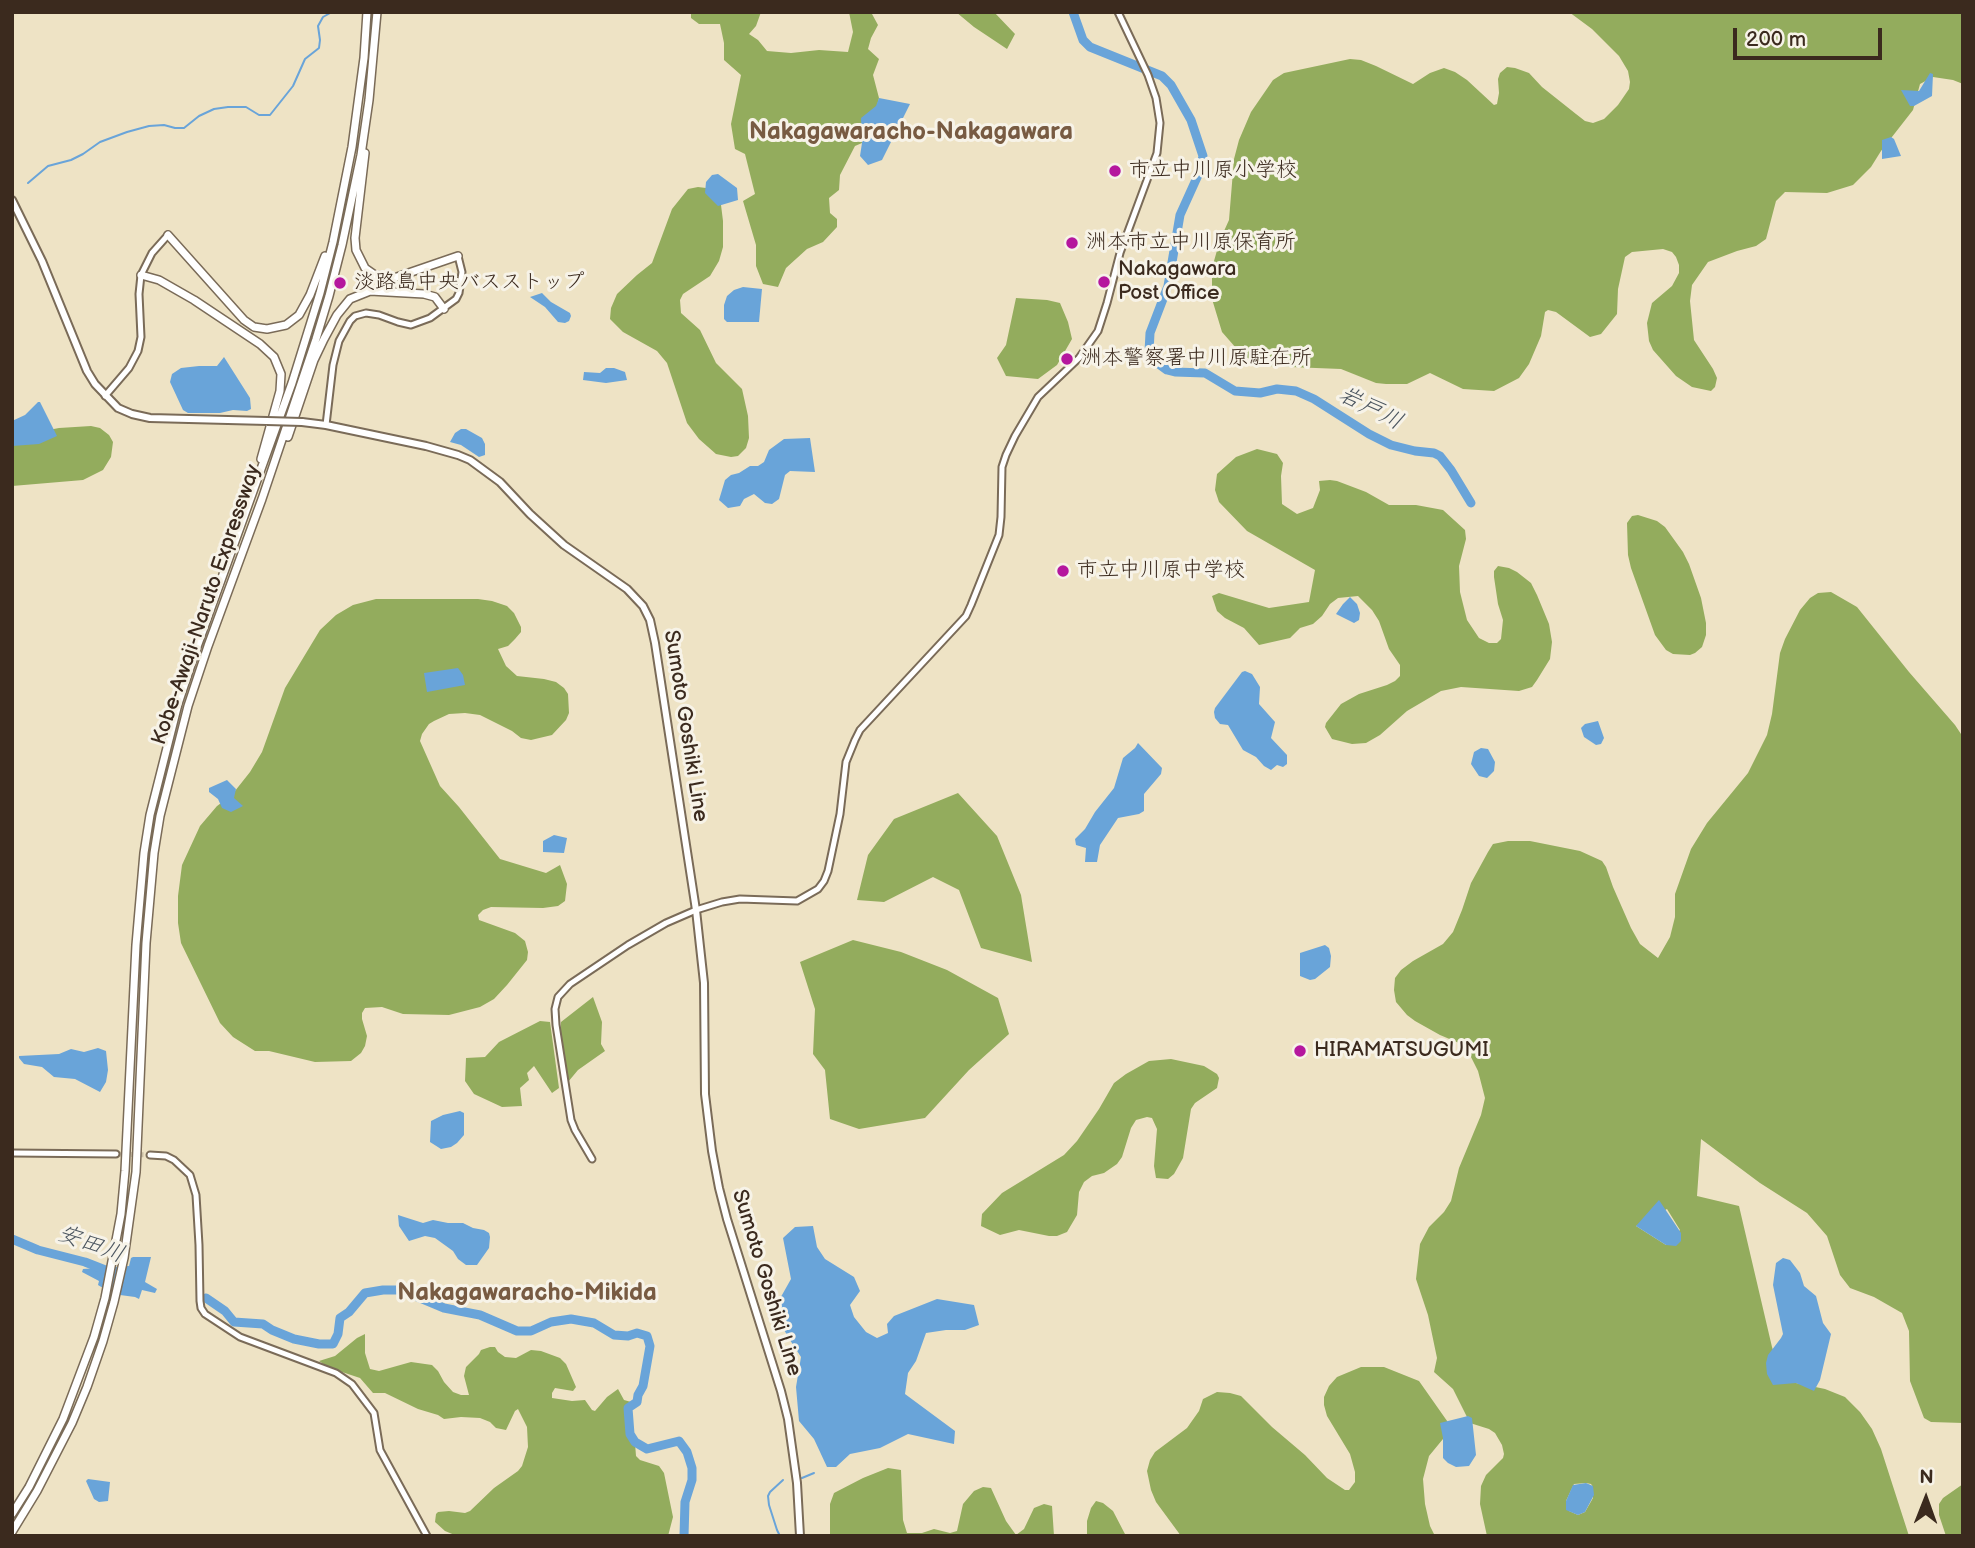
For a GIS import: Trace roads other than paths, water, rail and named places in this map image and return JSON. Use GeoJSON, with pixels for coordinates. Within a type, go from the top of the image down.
{"type":"FeatureCollection","features":[{"type":"Feature","properties":{"kind":"highway","name":"Kobe-Awaji-Naruto Expressway"},"geometry":{"type":"LineString","coordinates":[[12,1514],[29,1487],[63,1419],[105,1298],[121,1214],[130,1094],[139,898],[150,815],[178,704],[308,334],[333,242],[352,147],[368,12]]}},
{"type":"Feature","properties":{"kind":"highway","name":"Kobe-Awaji-Naruto Expressway"},"geometry":{"type":"LineString","coordinates":[[12,1532],[37,1491],[72,1423],[91,1376],[114,1302],[124,1258],[135,1171],[147,932],[154,853],[171,767],[204,658],[329,296],[352,201],[369,100],[377,12]]}},
{"type":"Feature","properties":{"kind":"highway"},"geometry":{"type":"LineString","coordinates":[[369,100],[355,238],[361,263],[375,275],[394,278],[458,256]]}},
{"type":"Feature","properties":{"kind":"highway"},"geometry":{"type":"LineString","coordinates":[[168,235],[249,324],[267,330],[286,325],[303,308],[318,277],[331,237],[352,147]]}},
{"type":"Feature","properties":{"kind":"highway"},"geometry":{"type":"LineString","coordinates":[[141,275],[167,284],[224,319],[266,348],[277,363],[281,374],[280,391],[239,530]]}},
{"type":"Feature","properties":{"kind":"highway"},"geometry":{"type":"LineString","coordinates":[[261,499],[280,461],[314,360],[343,306],[355,296],[380,292],[430,295],[438,300],[444,309]]}},
{"type":"Feature","properties":{"kind":"main road"},"geometry":{"type":"LineString","coordinates":[[592,1159],[572,1124],[555,1025],[556,1002],[561,992],[628,945],[666,923],[733,900],[797,901],[813,893],[824,881],[837,831],[849,751],[860,730],[966,616],[999,535],[1002,467],[1014,436],[1038,397],[1079,358],[1098,331],[1120,253],[1157,153],[1159,137],[1157,98],[1118,12]]}},
{"type":"Feature","properties":{"kind":"main road","name":"Sumoto Goshiki Line"},"geometry":{"type":"LineString","coordinates":[[12,200],[42,261],[87,371],[105,396],[118,408],[150,418],[326,425],[458,455],[470,460],[500,482],[564,545],[624,586],[640,602],[653,631],[696,911],[704,982],[705,1094],[712,1151],[722,1198],[788,1419],[797,1483],[800,1536]]}},
{"type":"Feature","properties":{"kind":"main road"},"geometry":{"type":"LineString","coordinates":[[105,396],[129,368],[138,351],[141,337],[141,275],[152,253],[168,235]]}},
{"type":"Feature","properties":{"kind":"main road"},"geometry":{"type":"LineString","coordinates":[[326,425],[333,365],[339,341],[350,321],[361,314],[371,313],[411,325],[444,309],[456,299],[462,286],[458,256]]}},
{"type":"Feature","properties":{"kind":"main road"},"geometry":{"type":"LineString","coordinates":[[12,1153],[116,1154]]}},
{"type":"Feature","properties":{"kind":"main road"},"geometry":{"type":"LineString","coordinates":[[150,1155],[166,1156],[174,1160],[190,1175],[196,1195],[200,1301],[205,1314],[240,1337],[335,1373],[352,1384],[374,1413],[380,1450],[427,1536]]}},
{"type":"Feature","properties":{"kind":"water"},"geometry":{"type":"Polygon","coordinates":[[[1930,73],[1933,74],[1932,96],[1910,106],[1901,90],[1919,91],[1930,73]]]}},
{"type":"Feature","properties":{"kind":"water"},"geometry":{"type":"Polygon","coordinates":[[[879,98],[910,104],[882,160],[868,165],[860,156],[861,118],[876,106],[879,98]]]}},
{"type":"Feature","properties":{"kind":"water"},"geometry":{"type":"Polygon","coordinates":[[[1891,137],[1901,156],[1882,159],[1882,140],[1891,137]]]}},
{"type":"Feature","properties":{"kind":"water"},"geometry":{"type":"Polygon","coordinates":[[[718,174],[737,188],[738,200],[718,206],[705,193],[706,182],[712,175],[718,174]]]}},
{"type":"Feature","properties":{"kind":"water"},"geometry":{"type":"Polygon","coordinates":[[[743,287],[762,289],[759,322],[727,322],[724,319],[724,305],[727,296],[743,287]]]}},
{"type":"Feature","properties":{"kind":"water"},"geometry":{"type":"Polygon","coordinates":[[[542,293],[570,313],[569,321],[558,322],[545,307],[530,297],[542,293]]]}},
{"type":"Feature","properties":{"kind":"water"},"geometry":{"type":"Polygon","coordinates":[[[224,357],[250,398],[251,409],[220,413],[188,413],[183,410],[170,382],[172,374],[181,368],[217,366],[224,357]]]}},
{"type":"Feature","properties":{"kind":"water"},"geometry":{"type":"Polygon","coordinates":[[[606,368],[625,372],[627,380],[606,383],[583,380],[584,372],[600,373],[606,368]]]}},
{"type":"Feature","properties":{"kind":"water"},"geometry":{"type":"Polygon","coordinates":[[[38,402],[57,436],[39,444],[12,446],[12,421],[25,415],[38,402]]]}},
{"type":"Feature","properties":{"kind":"water"},"geometry":{"type":"Polygon","coordinates":[[[461,429],[482,438],[485,455],[479,457],[461,445],[450,442],[461,429]]]}},
{"type":"Feature","properties":{"kind":"water"},"geometry":{"type":"Polygon","coordinates":[[[810,438],[815,472],[790,471],[785,475],[779,499],[772,504],[765,503],[754,494],[744,499],[740,506],[728,508],[719,500],[725,480],[731,475],[764,462],[769,450],[784,439],[810,438]]]}},
{"type":"Feature","properties":{"kind":"water"},"geometry":{"type":"Polygon","coordinates":[[[1350,597],[1357,604],[1360,613],[1359,620],[1354,623],[1336,614],[1350,597]]]}},
{"type":"Feature","properties":{"kind":"water"},"geometry":{"type":"Polygon","coordinates":[[[458,668],[465,685],[427,692],[424,673],[458,668]]]}},
{"type":"Feature","properties":{"kind":"water"},"geometry":{"type":"Polygon","coordinates":[[[1245,671],[1252,674],[1260,687],[1259,704],[1275,722],[1271,738],[1287,755],[1287,764],[1283,767],[1277,765],[1271,770],[1264,766],[1256,757],[1243,750],[1228,725],[1220,724],[1215,718],[1215,708],[1245,671]]]}},
{"type":"Feature","properties":{"kind":"water"},"geometry":{"type":"Polygon","coordinates":[[[1598,721],[1604,738],[1601,744],[1596,745],[1584,737],[1581,728],[1585,724],[1598,721]]]}},
{"type":"Feature","properties":{"kind":"water"},"geometry":{"type":"Polygon","coordinates":[[[1138,743],[1162,768],[1161,774],[1144,794],[1144,811],[1118,818],[1100,845],[1097,862],[1085,862],[1086,848],[1076,845],[1075,839],[1114,788],[1123,758],[1138,743]]]}},
{"type":"Feature","properties":{"kind":"water"},"geometry":{"type":"Polygon","coordinates":[[[1481,748],[1488,749],[1495,762],[1494,771],[1487,778],[1479,776],[1471,764],[1474,752],[1481,748]]]}},
{"type":"Feature","properties":{"kind":"water"},"geometry":{"type":"Polygon","coordinates":[[[227,780],[236,789],[234,798],[243,806],[231,812],[222,808],[218,799],[209,792],[209,788],[227,780]]]}},
{"type":"Feature","properties":{"kind":"water"},"geometry":{"type":"Polygon","coordinates":[[[554,835],[567,838],[564,853],[543,852],[543,841],[554,835]]]}},
{"type":"Feature","properties":{"kind":"water"},"geometry":{"type":"Polygon","coordinates":[[[1325,945],[1331,956],[1330,967],[1315,979],[1300,976],[1300,953],[1325,945]]]}},
{"type":"Feature","properties":{"kind":"water"},"geometry":{"type":"Polygon","coordinates":[[[98,1048],[106,1051],[108,1070],[106,1082],[100,1092],[75,1079],[54,1077],[42,1067],[24,1064],[19,1058],[59,1054],[71,1049],[84,1052],[98,1048]]]}},
{"type":"Feature","properties":{"kind":"water"},"geometry":{"type":"Polygon","coordinates":[[[460,1111],[464,1113],[464,1135],[457,1143],[441,1149],[430,1142],[431,1121],[460,1111]]]}},
{"type":"Feature","properties":{"kind":"water"},"geometry":{"type":"Polygon","coordinates":[[[1659,1200],[1681,1233],[1681,1241],[1676,1246],[1666,1245],[1636,1226],[1659,1200]]]}},
{"type":"Feature","properties":{"kind":"water"},"geometry":{"type":"Polygon","coordinates":[[[398,1215],[423,1223],[433,1220],[463,1223],[484,1230],[489,1233],[489,1248],[477,1265],[466,1265],[435,1238],[425,1236],[409,1241],[399,1226],[398,1215]]]}},
{"type":"Feature","properties":{"kind":"water"},"geometry":{"type":"Polygon","coordinates":[[[813,1226],[817,1247],[825,1259],[854,1277],[860,1291],[850,1305],[854,1317],[866,1332],[877,1338],[888,1333],[887,1324],[894,1316],[937,1299],[974,1305],[979,1325],[965,1330],[926,1333],[916,1361],[908,1373],[905,1394],[955,1431],[954,1444],[908,1434],[880,1448],[850,1454],[836,1467],[827,1467],[814,1439],[799,1421],[796,1387],[801,1357],[773,1311],[791,1279],[783,1238],[795,1227],[813,1226]]]}},
{"type":"Feature","properties":{"kind":"water"},"geometry":{"type":"Polygon","coordinates":[[[133,1257],[151,1257],[145,1282],[157,1289],[155,1293],[142,1290],[139,1299],[120,1295],[98,1285],[99,1281],[82,1272],[83,1269],[129,1266],[133,1257]]]}},
{"type":"Feature","properties":{"kind":"water"},"geometry":{"type":"Polygon","coordinates":[[[1783,1258],[1790,1260],[1800,1273],[1804,1286],[1816,1296],[1823,1323],[1831,1334],[1820,1380],[1814,1391],[1796,1383],[1773,1385],[1767,1374],[1768,1355],[1783,1334],[1773,1285],[1776,1263],[1783,1258]]]}},
{"type":"Feature","properties":{"kind":"water"},"geometry":{"type":"Polygon","coordinates":[[[1468,1416],[1472,1418],[1476,1455],[1469,1466],[1456,1467],[1443,1458],[1440,1423],[1468,1416]]]}},
{"type":"Feature","properties":{"kind":"water"},"geometry":{"type":"Polygon","coordinates":[[[86,1481],[110,1482],[108,1501],[99,1502],[94,1499],[86,1481]]]}},
{"type":"Feature","properties":{"kind":"water"},"geometry":{"type":"Polygon","coordinates":[[[1586,1483],[1593,1486],[1594,1495],[1585,1512],[1578,1515],[1566,1510],[1566,1501],[1573,1485],[1586,1483]]]}},
{"type":"Feature","properties":{"kind":"waterway"},"geometry":{"type":"LineString","coordinates":[[28,183],[48,166],[71,160],[100,142],[127,132],[149,126],[184,128],[199,116],[214,109],[228,107],[246,107],[259,115],[270,115],[293,86],[305,59],[319,48],[318,26],[323,17],[332,12]]}},
{"type":"Feature","properties":{"kind":"waterway","name":"岩戸川"},"geometry":{"type":"LineString","coordinates":[[1073,12],[1083,40],[1090,47],[1162,76],[1171,85],[1191,120],[1203,156],[1199,173],[1180,215],[1168,286],[1150,333],[1149,352],[1152,359],[1167,370],[1205,373],[1235,391],[1296,391],[1391,445],[1434,453],[1440,456],[1451,470],[1471,503]]}},
{"type":"Feature","properties":{"kind":"waterway"},"geometry":{"type":"LineString","coordinates":[[1963,321],[1963,336]]}},
{"type":"Feature","properties":{"kind":"waterway","name":"安田川"},"geometry":{"type":"LineString","coordinates":[[12,1239],[38,1250],[85,1262],[113,1273]]}},
{"type":"Feature","properties":{"kind":"waterway","name":"安田川"},"geometry":{"type":"LineString","coordinates":[[206,1298],[225,1311],[234,1322],[263,1324],[294,1339],[319,1344],[333,1344],[338,1334],[340,1318],[349,1312],[365,1293],[383,1290],[401,1290],[444,1308],[480,1315],[517,1331],[531,1331],[551,1322],[571,1319],[594,1323],[614,1335],[628,1336],[637,1333],[647,1336],[650,1346],[643,1386],[637,1402],[628,1408],[630,1434],[635,1442],[647,1449],[679,1441],[687,1452],[692,1468],[692,1480],[685,1502],[684,1536]]}},
{"type":"Feature","properties":{"kind":"waterway"},"geometry":{"type":"LineString","coordinates":[[802,1478],[814,1473]]}},
{"type":"Feature","properties":{"kind":"waterway"},"geometry":{"type":"LineString","coordinates":[[780,1536],[768,1496],[783,1480]]}},
{"type":"Feature","properties":{"kind":"tunnel"},"geometry":{"type":"LineString","coordinates":[[116,1154],[150,1155]]}},
{"type":"Feature","properties":{"kind":"place","name":"市立中川原小学校"},"geometry":{"type":"Point","coordinates":[1115,171]}},
{"type":"Feature","properties":{"kind":"place","name":"洲本市立中川原保育所"},"geometry":{"type":"Point","coordinates":[1072,243]}},
{"type":"Feature","properties":{"kind":"place","name":"Nakagawara Post Office"},"geometry":{"type":"Point","coordinates":[1104,282]}},
{"type":"Feature","properties":{"kind":"place","name":"淡路島中央バスストップ"},"geometry":{"type":"Point","coordinates":[340,283]}},
{"type":"Feature","properties":{"kind":"place","name":"洲本警察署中川原駐在所"},"geometry":{"type":"Point","coordinates":[1067,359]}},
{"type":"Feature","properties":{"kind":"place","name":"市立中川原中学校"},"geometry":{"type":"Point","coordinates":[1063,571]}},
{"type":"Feature","properties":{"kind":"place","name":"HIRAMATSUGUMI"},"geometry":{"type":"Point","coordinates":[1300,1051]}},
{"type":"Feature","properties":{"kind":"district","name":"Nakagawaracho-Nakagawara"},"geometry":{"type":"Point","coordinates":[911,133]}},
{"type":"Feature","properties":{"kind":"district","name":"Nakagawaracho-Mikida"},"geometry":{"type":"Point","coordinates":[527,1294]}}]}
